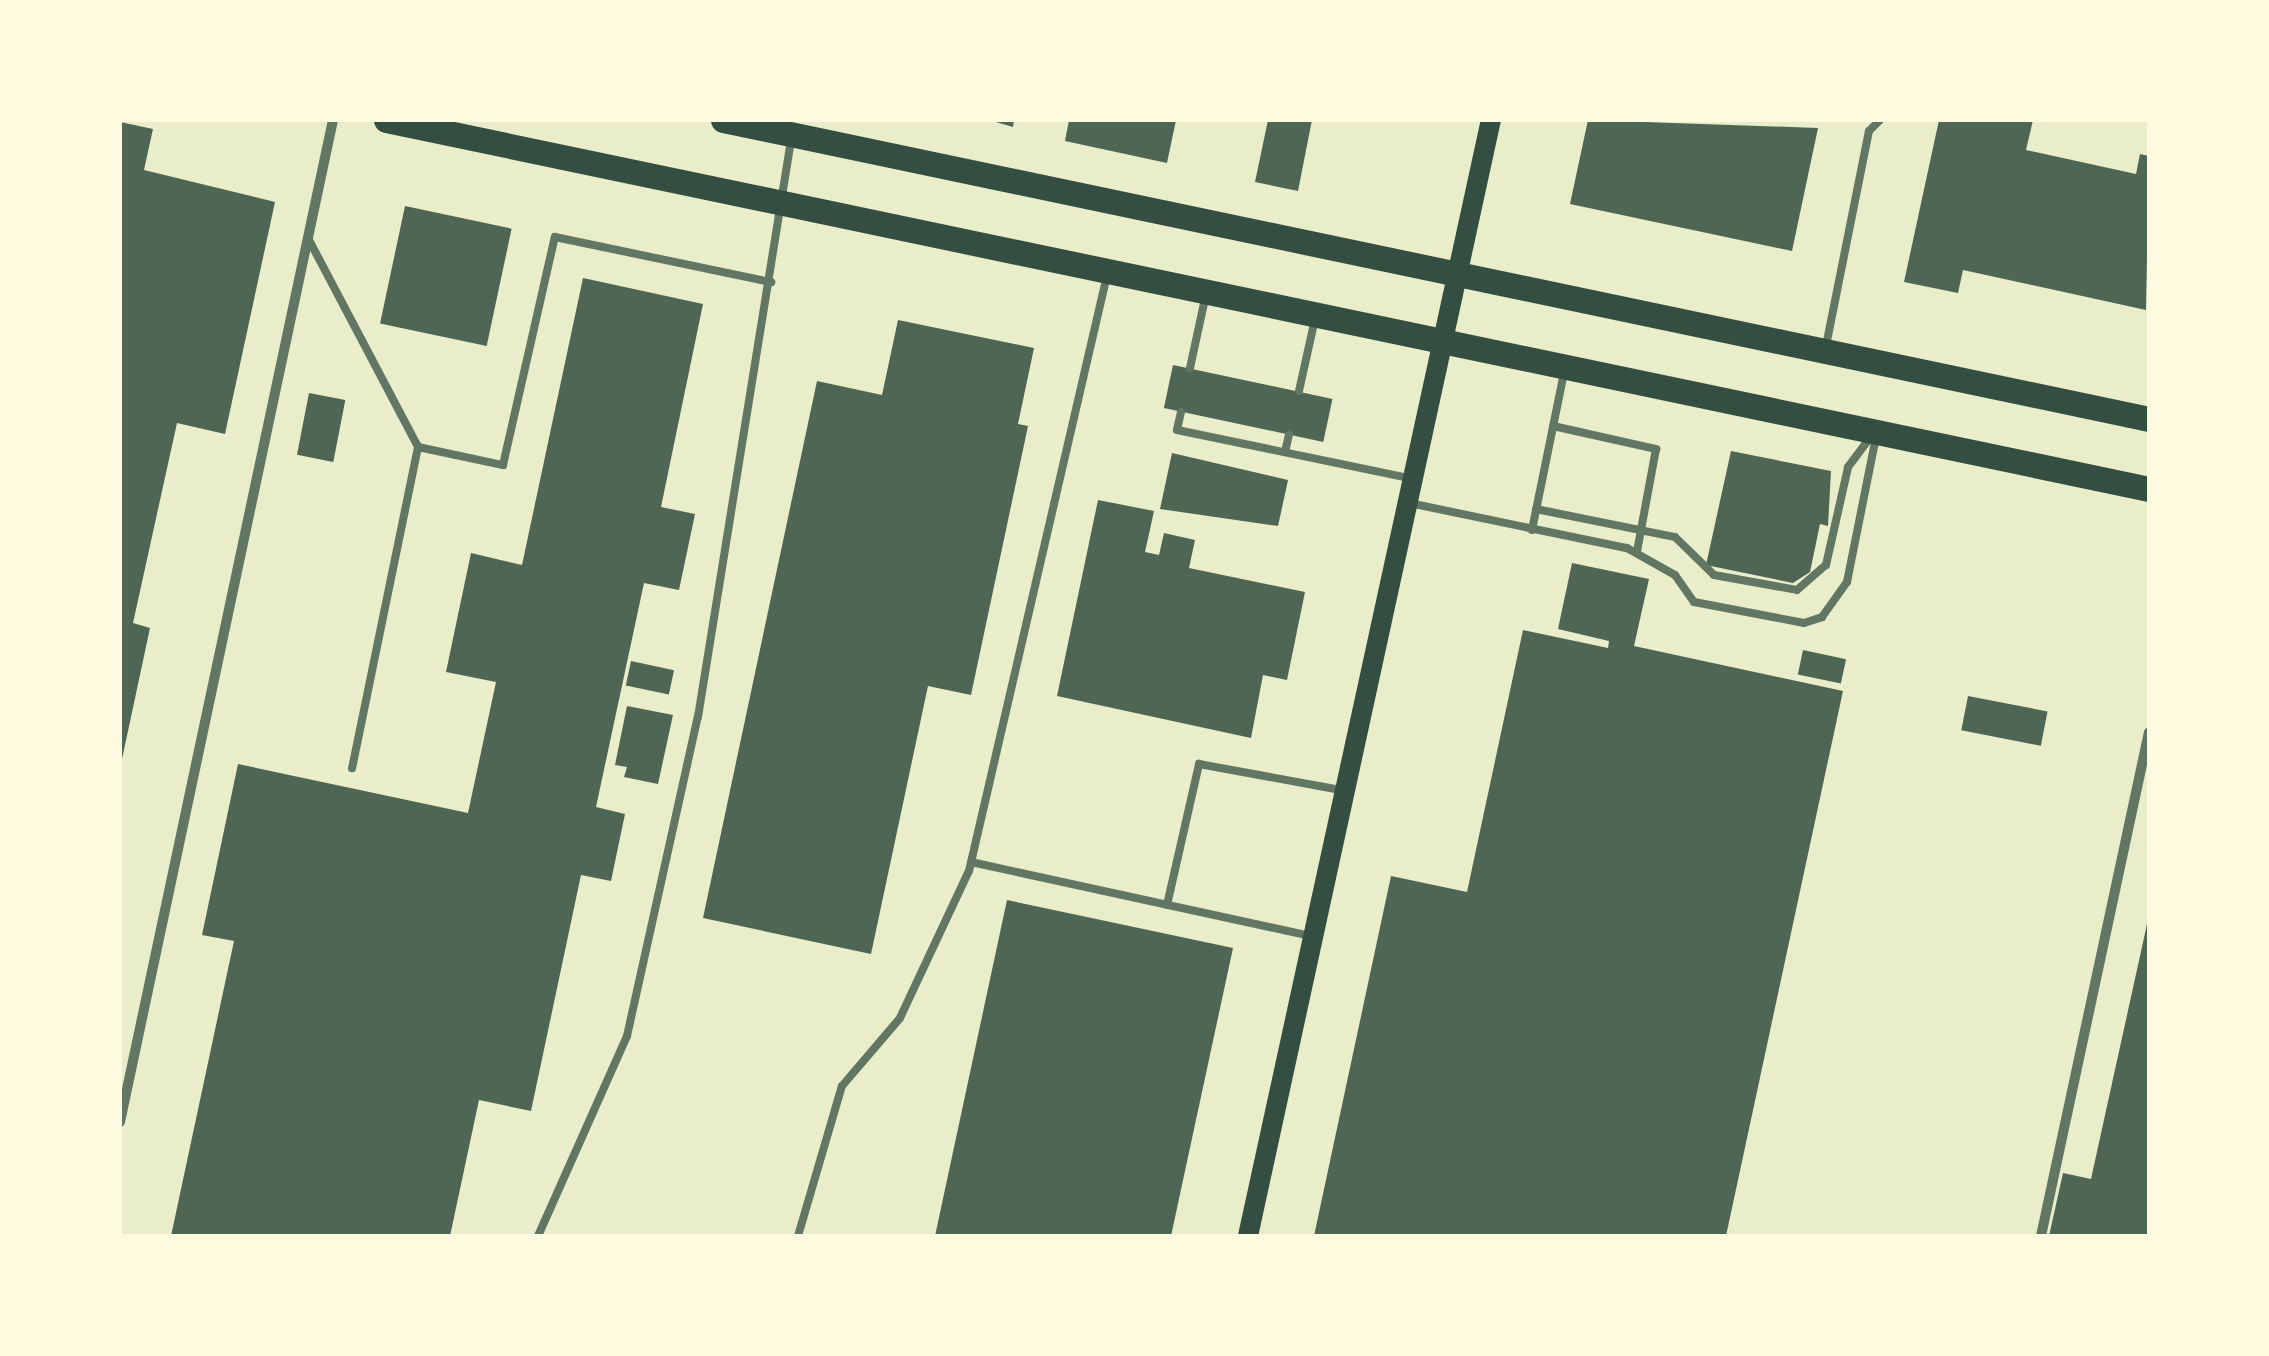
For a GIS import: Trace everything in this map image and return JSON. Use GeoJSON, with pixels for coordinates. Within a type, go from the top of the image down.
{"type":"FeatureCollection","features":[{"type":"Feature","properties":{"kind":"main road"},"geometry":{"type":"LineString","coordinates":[[386,120],[2149,489]]}},
{"type":"Feature","properties":{"kind":"main road"},"geometry":{"type":"LineString","coordinates":[[723,120],[760,124],[792,135],[2149,418]]}},
{"type":"Feature","properties":{"kind":"main road"},"geometry":{"type":"LineString","coordinates":[[1248,1236],[1491,120]]}},
{"type":"Feature","properties":{"kind":"street"},"geometry":{"type":"LineString","coordinates":[[120,1122],[333,120]]}},
{"type":"Feature","properties":{"kind":"street"},"geometry":{"type":"LineString","coordinates":[[2041,1236],[2149,732]]}},
{"type":"Feature","properties":{"kind":"lane"},"geometry":{"type":"LineString","coordinates":[[1826,350],[1869,131],[1880,120]]}},
{"type":"Feature","properties":{"kind":"lane"},"geometry":{"type":"LineString","coordinates":[[538,1236],[627,1036],[698,718],[770,282],[778,202],[792,135]]}},
{"type":"Feature","properties":{"kind":"lane"},"geometry":{"type":"LineString","coordinates":[[308,238],[418,447],[352,768]]}},
{"type":"Feature","properties":{"kind":"lane"},"geometry":{"type":"LineString","coordinates":[[418,447],[503,466],[555,238],[770,282]]}},
{"type":"Feature","properties":{"kind":"lane"},"geometry":{"type":"LineString","coordinates":[[798,1236],[842,1086],[900,1018],[971,862],[1108,271]]}},
{"type":"Feature","properties":{"kind":"lane"},"geometry":{"type":"LineString","coordinates":[[1190,368],[1206,291]]}},
{"type":"Feature","properties":{"kind":"lane"},"geometry":{"type":"LineString","coordinates":[[1299,391],[1316,314]]}},
{"type":"Feature","properties":{"kind":"lane"},"geometry":{"type":"LineString","coordinates":[[1532,530],[1566,366]]}},
{"type":"Feature","properties":{"kind":"lane"},"geometry":{"type":"LineString","coordinates":[[1181,412],[1177,430],[1413,478]]}},
{"type":"Feature","properties":{"kind":"lane"},"geometry":{"type":"LineString","coordinates":[[1553,426],[1656,449],[1637,552]]}},
{"type":"Feature","properties":{"kind":"lane"},"geometry":{"type":"LineString","coordinates":[[1536,510],[1682,539],[1714,575],[1796,590],[1826,565],[1848,466],[1877,432]]}},
{"type":"Feature","properties":{"kind":"lane"},"geometry":{"type":"LineString","coordinates":[[1408,502],[1637,552],[1675,575],[1694,602],[1728,615],[1772,624],[1822,617],[1848,582],[1877,432]]}},
{"type":"Feature","properties":{"kind":"lane"},"geometry":{"type":"LineString","coordinates":[[1285,452],[1289,434]]}},
{"type":"Feature","properties":{"kind":"lane"},"geometry":{"type":"LineString","coordinates":[[1166,905],[1199,764],[1345,792]]}},
{"type":"Feature","properties":{"kind":"lane"},"geometry":{"type":"LineString","coordinates":[[971,862],[1313,937]]}},
{"type":"Feature","properties":{"kind":"building"},"geometry":{"type":"Polygon","coordinates":[[[989,120],[1014,120],[1013,127],[989,120]]]}},
{"type":"Feature","properties":{"kind":"building"},"geometry":{"type":"Polygon","coordinates":[[[1069,120],[1176,120],[1167,163],[1065,141],[1069,120]]]}},
{"type":"Feature","properties":{"kind":"building"},"geometry":{"type":"Polygon","coordinates":[[[1268,120],[1312,120],[1298,191],[1255,182],[1268,120]]]}},
{"type":"Feature","properties":{"kind":"building"},"geometry":{"type":"Polygon","coordinates":[[[1588,120],[1818,128],[1792,251],[1570,204],[1588,120]]]}},
{"type":"Feature","properties":{"kind":"building"},"geometry":{"type":"Polygon","coordinates":[[[1939,120],[2033,120],[2026,150],[2136,174],[2140,154],[2149,156],[2146,310],[1963,270],[1958,293],[1904,282],[1939,120]]]}},
{"type":"Feature","properties":{"kind":"building"},"geometry":{"type":"Polygon","coordinates":[[[120,122],[153,129],[144,170],[275,202],[225,434],[177,423],[133,623],[150,628],[122,759],[120,122]]]}},
{"type":"Feature","properties":{"kind":"building"},"geometry":{"type":"Polygon","coordinates":[[[405,206],[512,229],[487,346],[380,323],[405,206]]]}},
{"type":"Feature","properties":{"kind":"building"},"geometry":{"type":"Polygon","coordinates":[[[583,278],[703,304],[661,507],[695,514],[679,590],[644,583],[596,807],[625,814],[611,881],[581,875],[531,1111],[479,1100],[450,1236],[171,1236],[234,941],[202,935],[238,764],[468,813],[496,682],[446,672],[471,553],[522,565],[583,278]]]}},
{"type":"Feature","properties":{"kind":"building"},"geometry":{"type":"Polygon","coordinates":[[[898,320],[1034,348],[1018,424],[1028,426],[971,695],[928,686],[871,954],[703,918],[817,381],[882,395],[898,320]]]}},
{"type":"Feature","properties":{"kind":"building"},"geometry":{"type":"Polygon","coordinates":[[[1173,365],[1332,399],[1323,442],[1164,408],[1173,365]]]}},
{"type":"Feature","properties":{"kind":"building"},"geometry":{"type":"Polygon","coordinates":[[[309,393],[345,400],[333,462],[297,455],[309,393]]]}},
{"type":"Feature","properties":{"kind":"building"},"geometry":{"type":"Polygon","coordinates":[[[1731,451],[1831,471],[1828,526],[1820,524],[1810,572],[1793,583],[1706,565],[1731,451]]]}},
{"type":"Feature","properties":{"kind":"building"},"geometry":{"type":"Polygon","coordinates":[[[1172,453],[1288,480],[1278,526],[1160,509],[1172,453]]]}},
{"type":"Feature","properties":{"kind":"building"},"geometry":{"type":"Polygon","coordinates":[[[1098,500],[1154,511],[1145,552],[1159,555],[1164,533],[1195,540],[1189,568],[1305,592],[1287,680],[1263,675],[1251,738],[1057,696],[1098,500]]]}},
{"type":"Feature","properties":{"kind":"building"},"geometry":{"type":"Polygon","coordinates":[[[1572,563],[1649,579],[1634,646],[1843,691],[1726,1236],[1314,1236],[1391,876],[1467,892],[1523,630],[1608,648],[1609,641],[1558,629],[1572,563]]]}},
{"type":"Feature","properties":{"kind":"building"},"geometry":{"type":"Polygon","coordinates":[[[1803,650],[1846,659],[1841,684],[1798,674],[1803,650]]]}},
{"type":"Feature","properties":{"kind":"building"},"geometry":{"type":"Polygon","coordinates":[[[631,661],[674,670],[669,695],[626,685],[631,661]]]}},
{"type":"Feature","properties":{"kind":"building"},"geometry":{"type":"Polygon","coordinates":[[[1968,696],[2048,711],[2041,746],[1961,730],[1968,696]]]}},
{"type":"Feature","properties":{"kind":"building"},"geometry":{"type":"Polygon","coordinates":[[[627,706],[673,715],[658,784],[624,777],[627,767],[615,765],[627,706]]]}},
{"type":"Feature","properties":{"kind":"building"},"geometry":{"type":"Polygon","coordinates":[[[1007,900],[1233,948],[1171,1236],[935,1236],[1007,900]]]}},
{"type":"Feature","properties":{"kind":"building"},"geometry":{"type":"Polygon","coordinates":[[[2149,915],[2149,1236],[2049,1236],[2063,1173],[2091,1179],[2149,915]]]}}]}
